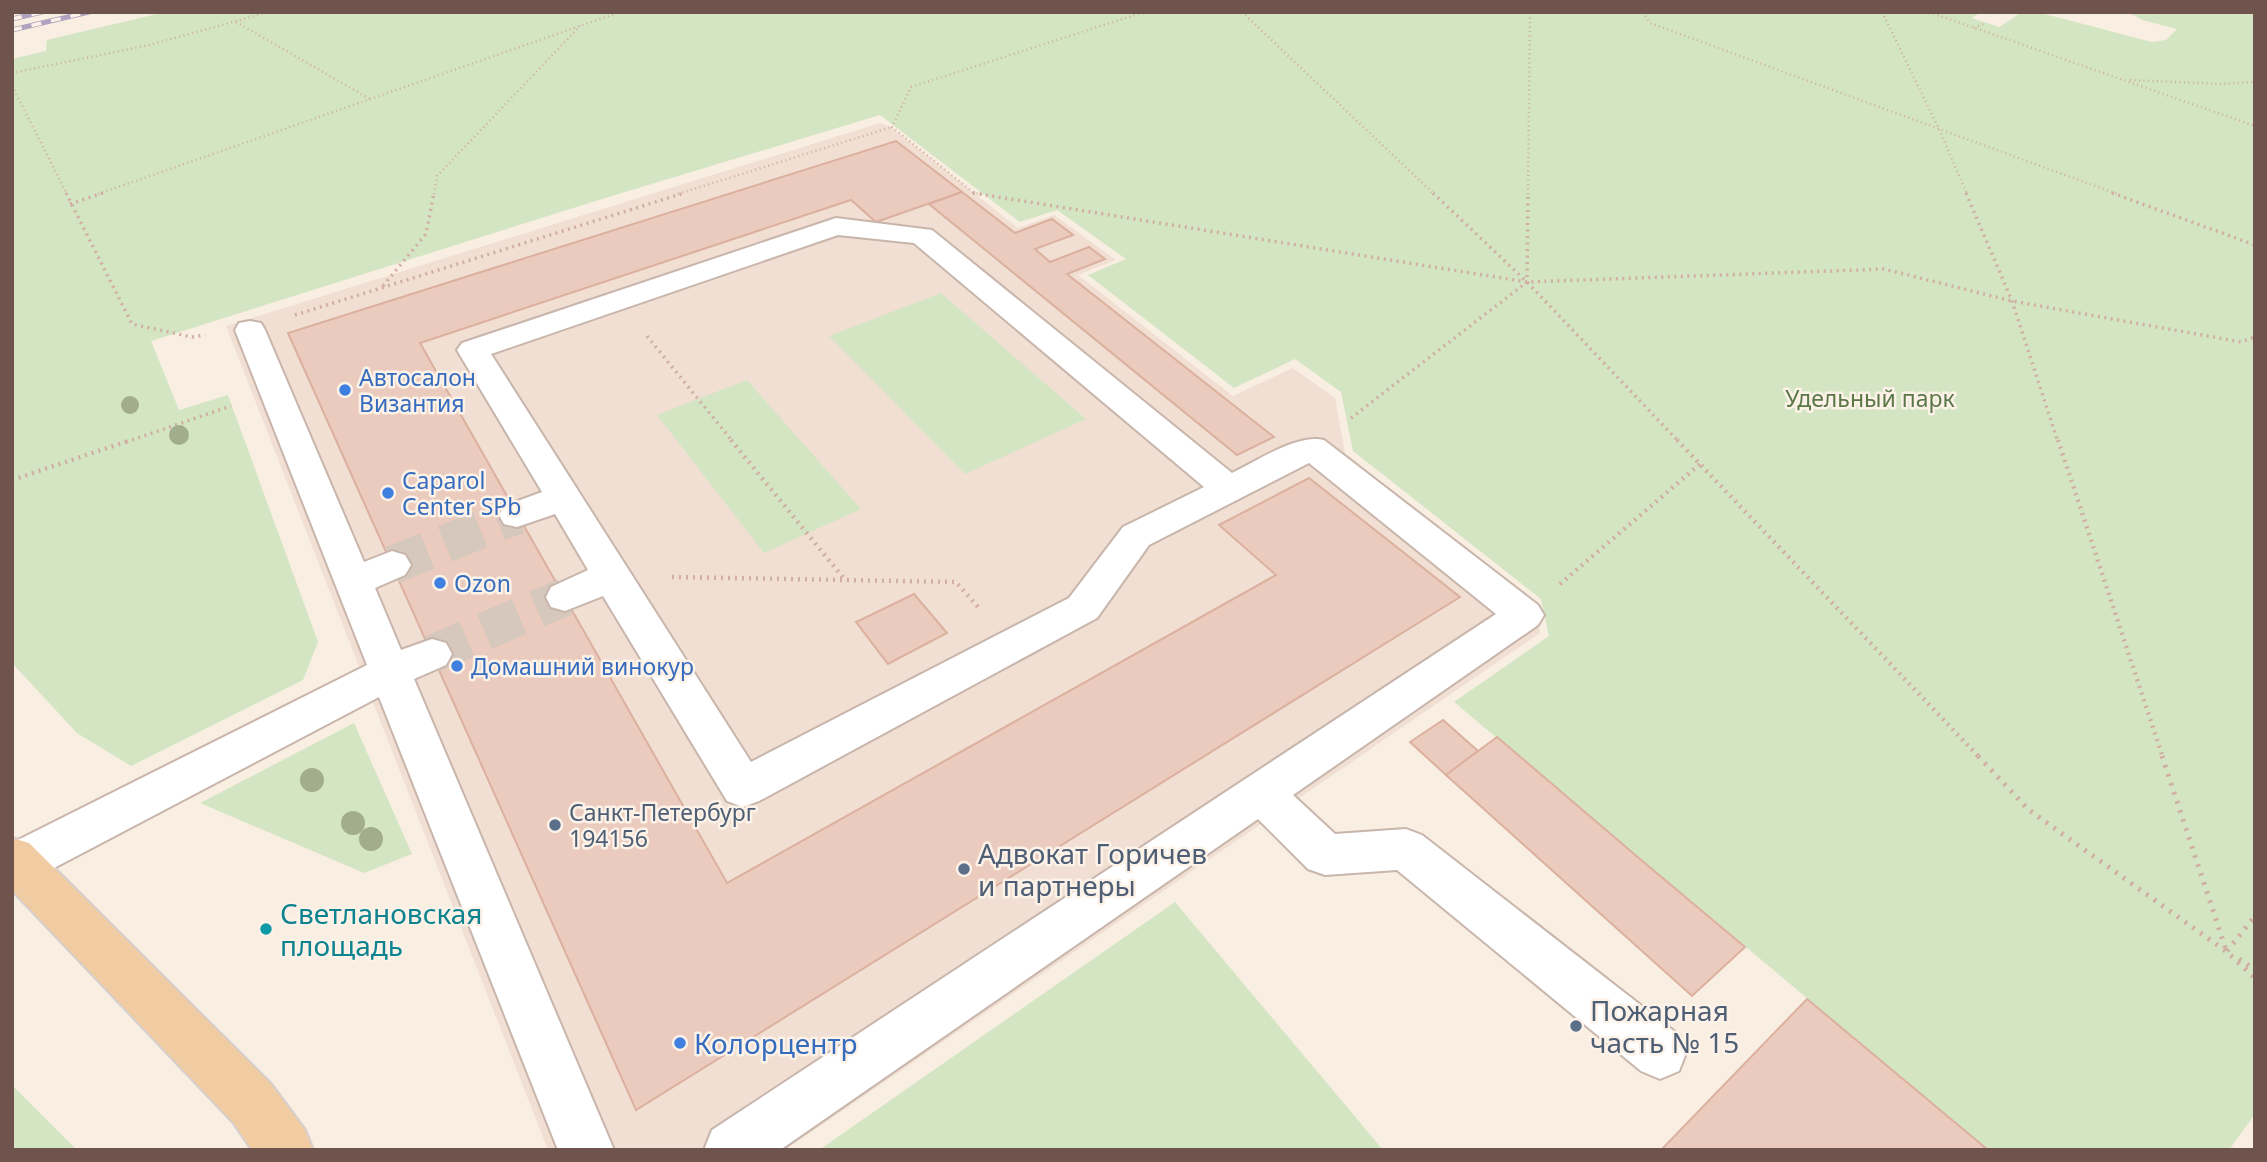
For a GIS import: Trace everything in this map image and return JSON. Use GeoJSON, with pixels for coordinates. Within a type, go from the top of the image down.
{"type":"FeatureCollection","features":[{"type":"Feature","properties":{"kind":"main road"},"geometry":{"type":"LineString","coordinates":[[14,862],[252,1103],[285,1150]]}},
{"type":"Feature","properties":{"kind":"lane"},"geometry":{"type":"LineString","coordinates":[[732,1150],[1524,615],[1312,448],[1136,536],[1083,608],[743,788],[473,350],[836,226],[922,236],[1229,489]]}},
{"type":"Feature","properties":{"kind":"lane"},"geometry":{"type":"LineString","coordinates":[[250,330],[586,1150]]}},
{"type":"Feature","properties":{"kind":"lane"},"geometry":{"type":"LineString","coordinates":[[517,515],[563,497]]}},
{"type":"Feature","properties":{"kind":"lane"},"geometry":{"type":"LineString","coordinates":[[354,581],[392,565]]}},
{"type":"Feature","properties":{"kind":"lane"},"geometry":{"type":"LineString","coordinates":[[565,597],[611,576]]}},
{"type":"Feature","properties":{"kind":"lane"},"geometry":{"type":"LineString","coordinates":[[14,862],[391,672],[432,654]]}},
{"type":"Feature","properties":{"kind":"lane"},"geometry":{"type":"LineString","coordinates":[[1261,792],[1325,855],[1406,849],[1660,1053]]}},
{"type":"Feature","properties":{"kind":"path"},"geometry":{"type":"LineString","coordinates":[[12,73],[149,45],[269,12]]}},
{"type":"Feature","properties":{"kind":"path"},"geometry":{"type":"LineString","coordinates":[[69,204],[620,12]]}},
{"type":"Feature","properties":{"kind":"path"},"geometry":{"type":"LineString","coordinates":[[295,315],[892,127],[911,87],[1144,12]]}},
{"type":"Feature","properties":{"kind":"path"},"geometry":{"type":"LineString","coordinates":[[1242,12],[1527,282],[2029,810],[2255,970]]}},
{"type":"Feature","properties":{"kind":"path"},"geometry":{"type":"LineString","coordinates":[[1527,282],[1530,12]]}},
{"type":"Feature","properties":{"kind":"path"},"geometry":{"type":"LineString","coordinates":[[1643,12],[1650,23],[2255,245]]}},
{"type":"Feature","properties":{"kind":"path"},"geometry":{"type":"LineString","coordinates":[[1882,12],[1938,127],[2012,301],[2227,952],[2255,978]]}},
{"type":"Feature","properties":{"kind":"path"},"geometry":{"type":"LineString","coordinates":[[1928,12],[2255,126]]}},
{"type":"Feature","properties":{"kind":"path"},"geometry":{"type":"LineString","coordinates":[[235,22],[370,99]]}},
{"type":"Feature","properties":{"kind":"path"},"geometry":{"type":"LineString","coordinates":[[1974,28],[1985,23]]}},
{"type":"Feature","properties":{"kind":"path"},"geometry":{"type":"LineString","coordinates":[[382,287],[426,234],[437,176],[581,26]]}},
{"type":"Feature","properties":{"kind":"path"},"geometry":{"type":"LineString","coordinates":[[2125,80],[2221,84],[2255,82]]}},
{"type":"Feature","properties":{"kind":"path"},"geometry":{"type":"LineString","coordinates":[[12,86],[69,204],[79,216],[132,324],[192,337],[250,330]]}},
{"type":"Feature","properties":{"kind":"path"},"geometry":{"type":"LineString","coordinates":[[892,127],[974,193],[1527,282],[1884,269],[2012,301],[2241,342],[2255,337]]}},
{"type":"Feature","properties":{"kind":"path"},"geometry":{"type":"LineString","coordinates":[[1312,448],[1527,282]]}},
{"type":"Feature","properties":{"kind":"path"},"geometry":{"type":"LineString","coordinates":[[618,300],[845,580]]}},
{"type":"Feature","properties":{"kind":"path"},"geometry":{"type":"LineString","coordinates":[[12,480],[275,391]]}},
{"type":"Feature","properties":{"kind":"path"},"geometry":{"type":"LineString","coordinates":[[1524,615],[1700,464]]}},
{"type":"Feature","properties":{"kind":"path"},"geometry":{"type":"LineString","coordinates":[[611,576],[956,582]]}},
{"type":"Feature","properties":{"kind":"path"},"geometry":{"type":"LineString","coordinates":[[2227,952],[2255,916]]}},
{"type":"Feature","properties":{"kind":"shaded area"},"geometry":{"type":"Polygon","coordinates":[[[880,123],[891,127],[1018,228],[1054,215],[1116,260],[1078,275],[1233,396],[1293,368],[1335,398],[1345,453],[1534,603],[1540,633],[785,1150],[548,1150],[226,326],[880,123]]]}},
{"type":"Feature","properties":{"kind":"green space","name":"Удельный парк"},"geometry":{"type":"Polygon","coordinates":[[[165,12],[1981,12],[1972,18],[1999,27],[2019,14],[2041,13],[2152,42],[2166,40],[2177,29],[2142,20],[2131,14],[2255,12],[2255,1114],[2229,1150],[1988,1150],[1454,702],[1549,636],[1541,599],[1353,451],[1341,392],[1295,359],[1234,388],[1088,275],[1126,259],[1057,210],[1020,222],[880,115],[151,341],[179,410],[228,395],[318,642],[303,680],[131,766],[77,733],[12,663],[12,59],[46,51],[47,40],[165,12]]]}},
{"type":"Feature","properties":{"kind":"green space"},"geometry":{"type":"Polygon","coordinates":[[[941,293],[1086,419],[965,474],[829,336],[941,293]]]}},
{"type":"Feature","properties":{"kind":"green space"},"geometry":{"type":"Polygon","coordinates":[[[747,380],[861,509],[764,553],[657,415],[747,380]]]}},
{"type":"Feature","properties":{"kind":"green space"},"geometry":{"type":"Polygon","coordinates":[[[354,723],[412,854],[364,873],[200,803],[354,723]]]}},
{"type":"Feature","properties":{"kind":"green space"},"geometry":{"type":"Polygon","coordinates":[[[1175,902],[1383,1150],[819,1150],[1175,902]]]}},
{"type":"Feature","properties":{"kind":"green space"},"geometry":{"type":"Polygon","coordinates":[[[12,1085],[77,1150],[12,1150],[12,1085]]]}},
{"type":"Feature","properties":{"kind":"building"},"geometry":{"type":"Polygon","coordinates":[[[896,141],[962,192],[876,222],[851,200],[420,343],[727,883],[1276,575],[1219,525],[1309,478],[1460,597],[636,1110],[288,333],[896,141]]]}},
{"type":"Feature","properties":{"kind":"building"},"geometry":{"type":"Polygon","coordinates":[[[962,192],[1015,233],[1052,219],[1073,235],[1035,249],[1050,262],[1089,247],[1105,259],[1067,274],[1274,437],[1237,455],[929,204],[962,192]]]}},
{"type":"Feature","properties":{"kind":"building"},"geometry":{"type":"Polygon","coordinates":[[[914,594],[947,633],[888,664],[856,622],[914,594]]]}},
{"type":"Feature","properties":{"kind":"building"},"geometry":{"type":"Polygon","coordinates":[[[1443,720],[1478,751],[1446,775],[1410,742],[1443,720]]]}},
{"type":"Feature","properties":{"kind":"building"},"geometry":{"type":"Polygon","coordinates":[[[1497,737],[1745,947],[1692,996],[1446,775],[1497,737]]]}},
{"type":"Feature","properties":{"kind":"building"},"geometry":{"type":"Polygon","coordinates":[[[1807,999],[1988,1150],[1661,1150],[1807,999]]]}},
{"type":"Feature","properties":{"kind":"tunnel"},"geometry":{"type":"LineString","coordinates":[[392,565],[517,515]]}},
{"type":"Feature","properties":{"kind":"tunnel"},"geometry":{"type":"LineString","coordinates":[[432,654],[565,597]]}},
{"type":"Feature","properties":{"kind":"railway"},"geometry":{"type":"LineString","coordinates":[[12,19],[42,12]]}},
{"type":"Feature","properties":{"kind":"railway"},"geometry":{"type":"LineString","coordinates":[[12,30],[89,12]]}},
{"type":"Feature","properties":{"kind":"place","name":"Автосалон Византия"},"geometry":{"type":"Point","coordinates":[345,390]}},
{"type":"Feature","properties":{"kind":"place","name":"Caparol Сenter SPb"},"geometry":{"type":"Point","coordinates":[388,493]}},
{"type":"Feature","properties":{"kind":"place","name":"Ozon"},"geometry":{"type":"Point","coordinates":[440,583]}},
{"type":"Feature","properties":{"kind":"place","name":"Домашний винокур"},"geometry":{"type":"Point","coordinates":[457,666]}},
{"type":"Feature","properties":{"kind":"place","name":"Санкт-Петербург 194156"},"geometry":{"type":"Point","coordinates":[555,825]}},
{"type":"Feature","properties":{"kind":"place","name":"Адвокат Горичев и партнеры"},"geometry":{"type":"Point","coordinates":[964,869]}},
{"type":"Feature","properties":{"kind":"place","name":"Светлановская площадь"},"geometry":{"type":"Point","coordinates":[266,929]}},
{"type":"Feature","properties":{"kind":"place","name":"Пожарная часть № 15"},"geometry":{"type":"Point","coordinates":[1576,1026]}},
{"type":"Feature","properties":{"kind":"place","name":"Колорцентр"},"geometry":{"type":"Point","coordinates":[680,1043]}}]}
